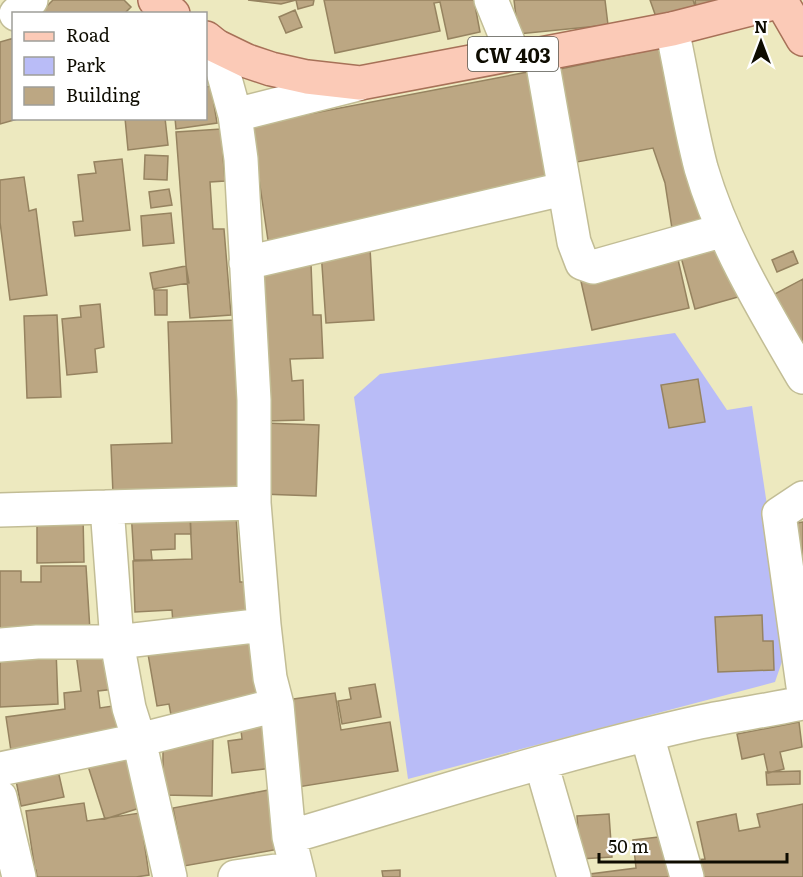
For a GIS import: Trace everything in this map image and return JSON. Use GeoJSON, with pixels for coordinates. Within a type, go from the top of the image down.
{"type":"FeatureCollection","features":[{"type":"Feature","properties":{"kind":"main road"},"geometry":{"type":"LineString","coordinates":[[155,0],[170,12]]}},
{"type":"Feature","properties":{"kind":"main road","name":"CW 403"},"geometry":{"type":"LineString","coordinates":[[211,42],[247,61],[271,69],[307,77],[360,83],[672,29],[781,0],[803,39]]}},
{"type":"Feature","properties":{"kind":"street"},"geometry":{"type":"LineString","coordinates":[[17,12],[31,0]]}},
{"type":"Feature","properties":{"kind":"street"},"geometry":{"type":"LineString","coordinates":[[491,0],[527,54],[563,189],[574,242],[582,263],[593,267],[724,230]]}},
{"type":"Feature","properties":{"kind":"street"},"geometry":{"type":"LineString","coordinates":[[0,27],[12,17]]}},
{"type":"Feature","properties":{"kind":"street"},"geometry":{"type":"LineString","coordinates":[[672,29],[702,168],[724,230],[749,285],[803,377]]}},
{"type":"Feature","properties":{"kind":"street"},"geometry":{"type":"LineString","coordinates":[[211,42],[235,115],[241,159],[254,400],[254,503],[270,678],[277,705],[289,837],[298,872],[235,877]]}},
{"type":"Feature","properties":{"kind":"street"},"geometry":{"type":"LineString","coordinates":[[235,115],[360,83]]}},
{"type":"Feature","properties":{"kind":"street"},"geometry":{"type":"LineString","coordinates":[[246,263],[563,189]]}},
{"type":"Feature","properties":{"kind":"street"},"geometry":{"type":"LineString","coordinates":[[803,498],[779,514],[803,686]]}},
{"type":"Feature","properties":{"kind":"street"},"geometry":{"type":"LineString","coordinates":[[0,510],[254,503]]}},
{"type":"Feature","properties":{"kind":"street"},"geometry":{"type":"LineString","coordinates":[[107,507],[117,642],[129,708],[139,740],[170,877]]}},
{"type":"Feature","properties":{"kind":"street"},"geometry":{"type":"LineString","coordinates":[[0,645],[37,642],[117,642],[264,625]]}},
{"type":"Feature","properties":{"kind":"street"},"geometry":{"type":"LineString","coordinates":[[289,837],[541,763],[647,735],[701,722],[803,703]]}},
{"type":"Feature","properties":{"kind":"street"},"geometry":{"type":"LineString","coordinates":[[0,769],[139,740],[277,705]]}},
{"type":"Feature","properties":{"kind":"street"},"geometry":{"type":"LineString","coordinates":[[647,735],[687,877]]}},
{"type":"Feature","properties":{"kind":"street"},"geometry":{"type":"LineString","coordinates":[[541,763],[574,877]]}},
{"type":"Feature","properties":{"kind":"street"},"geometry":{"type":"LineString","coordinates":[[0,797],[19,877]]}},
{"type":"Feature","properties":{"kind":"green space"},"geometry":{"type":"Polygon","coordinates":[[[675,333],[727,410],[752,406],[788,644],[775,682],[408,779],[354,397],[380,374],[675,333]]]}},
{"type":"Feature","properties":{"kind":"building"},"geometry":{"type":"Polygon","coordinates":[[[53,0],[124,0],[131,7],[126,12],[41,12],[53,0]]]}},
{"type":"Feature","properties":{"kind":"building"},"geometry":{"type":"Polygon","coordinates":[[[248,0],[296,0],[281,4],[248,0]]]}},
{"type":"Feature","properties":{"kind":"building"},"geometry":{"type":"Polygon","coordinates":[[[296,0],[314,0],[313,5],[298,9],[296,0]]]}},
{"type":"Feature","properties":{"kind":"building"},"geometry":{"type":"Polygon","coordinates":[[[324,0],[474,0],[480,32],[448,39],[440,2],[434,3],[440,31],[335,53],[324,0]]]}},
{"type":"Feature","properties":{"kind":"building"},"geometry":{"type":"Polygon","coordinates":[[[514,0],[605,0],[608,25],[518,34],[514,0]]]}},
{"type":"Feature","properties":{"kind":"building"},"geometry":{"type":"Polygon","coordinates":[[[650,0],[693,0],[695,6],[656,17],[650,0]]]}},
{"type":"Feature","properties":{"kind":"building"},"geometry":{"type":"Polygon","coordinates":[[[695,0],[728,0],[696,6],[695,0]]]}},
{"type":"Feature","properties":{"kind":"building"},"geometry":{"type":"Polygon","coordinates":[[[295,10],[302,27],[286,33],[279,17],[295,10]]]}},
{"type":"Feature","properties":{"kind":"building"},"geometry":{"type":"Polygon","coordinates":[[[12,39],[12,120],[14,120],[0,124],[0,42],[12,39]]]}},
{"type":"Feature","properties":{"kind":"building"},"geometry":{"type":"Polygon","coordinates":[[[665,47],[706,227],[673,235],[665,183],[653,148],[577,162],[560,69],[665,47]]]}},
{"type":"Feature","properties":{"kind":"building"},"geometry":{"type":"Polygon","coordinates":[[[533,71],[555,182],[269,247],[251,125],[533,71]]]}},
{"type":"Feature","properties":{"kind":"building"},"geometry":{"type":"Polygon","coordinates":[[[211,86],[217,123],[176,129],[175,120],[207,120],[207,87],[211,86]]]}},
{"type":"Feature","properties":{"kind":"building"},"geometry":{"type":"Polygon","coordinates":[[[125,120],[165,120],[168,145],[128,150],[125,120]]]}},
{"type":"Feature","properties":{"kind":"building"},"geometry":{"type":"Polygon","coordinates":[[[221,129],[225,181],[210,182],[213,229],[224,229],[231,315],[190,318],[176,132],[221,129]]]}},
{"type":"Feature","properties":{"kind":"building"},"geometry":{"type":"Polygon","coordinates":[[[145,155],[168,156],[167,180],[144,179],[145,155]]]}},
{"type":"Feature","properties":{"kind":"building"},"geometry":{"type":"Polygon","coordinates":[[[122,159],[130,230],[75,236],[73,222],[83,221],[78,175],[96,173],[94,162],[122,159]]]}},
{"type":"Feature","properties":{"kind":"building"},"geometry":{"type":"Polygon","coordinates":[[[24,177],[29,211],[36,209],[47,295],[10,300],[0,222],[0,180],[24,177]]]}},
{"type":"Feature","properties":{"kind":"building"},"geometry":{"type":"Polygon","coordinates":[[[169,189],[172,205],[151,208],[149,192],[169,189]]]}},
{"type":"Feature","properties":{"kind":"building"},"geometry":{"type":"Polygon","coordinates":[[[171,213],[174,243],[143,246],[141,216],[171,213]]]}},
{"type":"Feature","properties":{"kind":"building"},"geometry":{"type":"Polygon","coordinates":[[[724,245],[738,297],[695,309],[681,257],[724,245]]]}},
{"type":"Feature","properties":{"kind":"building"},"geometry":{"type":"Polygon","coordinates":[[[370,248],[374,320],[326,323],[321,251],[370,248]]]}},
{"type":"Feature","properties":{"kind":"building"},"geometry":{"type":"Polygon","coordinates":[[[793,251],[798,263],[777,272],[772,260],[793,251]]]}},
{"type":"Feature","properties":{"kind":"building"},"geometry":{"type":"Polygon","coordinates":[[[677,255],[689,308],[592,330],[580,277],[677,255]]]}},
{"type":"Feature","properties":{"kind":"building"},"geometry":{"type":"Polygon","coordinates":[[[311,264],[313,315],[321,315],[323,358],[290,359],[292,381],[303,380],[304,420],[266,421],[258,266],[311,264]]]}},
{"type":"Feature","properties":{"kind":"building"},"geometry":{"type":"Polygon","coordinates":[[[186,266],[189,283],[153,289],[150,273],[186,266]]]}},
{"type":"Feature","properties":{"kind":"building"},"geometry":{"type":"Polygon","coordinates":[[[803,279],[803,357],[771,296],[803,279]]]}},
{"type":"Feature","properties":{"kind":"building"},"geometry":{"type":"Polygon","coordinates":[[[154,290],[167,290],[167,315],[155,315],[154,290]]]}},
{"type":"Feature","properties":{"kind":"building"},"geometry":{"type":"Polygon","coordinates":[[[100,304],[104,347],[95,349],[97,372],[67,375],[62,319],[81,317],[80,306],[100,304]]]}},
{"type":"Feature","properties":{"kind":"building"},"geometry":{"type":"Polygon","coordinates":[[[57,315],[61,397],[27,398],[24,316],[57,315]]]}},
{"type":"Feature","properties":{"kind":"building"},"geometry":{"type":"Polygon","coordinates":[[[240,320],[245,497],[113,494],[111,445],[172,443],[168,322],[240,320]]]}},
{"type":"Feature","properties":{"kind":"building"},"geometry":{"type":"Polygon","coordinates":[[[698,379],[705,422],[669,428],[661,385],[698,379]]]}},
{"type":"Feature","properties":{"kind":"building"},"geometry":{"type":"Polygon","coordinates":[[[264,423],[319,425],[316,496],[261,494],[264,423]]]}},
{"type":"Feature","properties":{"kind":"building"},"geometry":{"type":"Polygon","coordinates":[[[190,508],[191,534],[175,534],[175,549],[151,550],[152,560],[134,560],[131,510],[190,508]]]}},
{"type":"Feature","properties":{"kind":"building"},"geometry":{"type":"Polygon","coordinates":[[[236,515],[240,582],[245,582],[247,620],[173,624],[172,610],[135,612],[133,561],[192,559],[190,517],[236,515]]]}},
{"type":"Feature","properties":{"kind":"building"},"geometry":{"type":"Polygon","coordinates":[[[83,516],[84,562],[37,563],[37,517],[83,516]]]}},
{"type":"Feature","properties":{"kind":"building"},"geometry":{"type":"Polygon","coordinates":[[[803,522],[803,589],[791,524],[803,522]]]}},
{"type":"Feature","properties":{"kind":"building"},"geometry":{"type":"Polygon","coordinates":[[[41,566],[86,566],[90,631],[0,630],[0,571],[21,571],[21,582],[41,582],[41,566]]]}},
{"type":"Feature","properties":{"kind":"building"},"geometry":{"type":"Polygon","coordinates":[[[762,615],[763,641],[773,641],[774,670],[718,672],[715,617],[762,615]]]}},
{"type":"Feature","properties":{"kind":"building"},"geometry":{"type":"Polygon","coordinates":[[[144,631],[252,631],[264,699],[171,715],[169,704],[157,706],[144,631]]]}},
{"type":"Feature","properties":{"kind":"building"},"geometry":{"type":"Polygon","coordinates":[[[56,649],[58,704],[0,707],[0,652],[56,649]]]}},
{"type":"Feature","properties":{"kind":"building"},"geometry":{"type":"Polygon","coordinates":[[[76,653],[111,655],[115,689],[98,691],[100,708],[119,705],[123,737],[11,751],[6,717],[65,709],[64,693],[81,691],[76,653]]]}},
{"type":"Feature","properties":{"kind":"building"},"geometry":{"type":"Polygon","coordinates":[[[375,684],[381,717],[342,724],[338,701],[351,699],[349,688],[375,684]]]}},
{"type":"Feature","properties":{"kind":"building"},"geometry":{"type":"Polygon","coordinates":[[[335,693],[341,730],[390,722],[398,771],[298,787],[287,700],[335,693]]]}},
{"type":"Feature","properties":{"kind":"building"},"geometry":{"type":"Polygon","coordinates":[[[265,710],[272,768],[232,773],[228,741],[242,739],[239,713],[265,710]]]}},
{"type":"Feature","properties":{"kind":"building"},"geometry":{"type":"Polygon","coordinates":[[[799,722],[802,747],[780,752],[784,769],[768,773],[764,754],[742,759],[737,734],[799,722]]]}},
{"type":"Feature","properties":{"kind":"building"},"geometry":{"type":"Polygon","coordinates":[[[163,733],[213,734],[212,796],[163,795],[163,733]]]}},
{"type":"Feature","properties":{"kind":"building"},"geometry":{"type":"Polygon","coordinates":[[[126,754],[143,807],[105,819],[88,766],[126,754]]]}},
{"type":"Feature","properties":{"kind":"building"},"geometry":{"type":"Polygon","coordinates":[[[55,757],[64,797],[21,806],[13,765],[55,757]]]}},
{"type":"Feature","properties":{"kind":"building"},"geometry":{"type":"Polygon","coordinates":[[[800,771],[800,784],[767,785],[766,772],[800,771]]]}},
{"type":"Feature","properties":{"kind":"building"},"geometry":{"type":"Polygon","coordinates":[[[274,789],[285,848],[184,866],[173,808],[274,789]]]}},
{"type":"Feature","properties":{"kind":"building"},"geometry":{"type":"Polygon","coordinates":[[[84,803],[87,821],[140,813],[149,875],[37,877],[26,811],[84,803]]]}},
{"type":"Feature","properties":{"kind":"building"},"geometry":{"type":"Polygon","coordinates":[[[803,804],[803,877],[700,877],[697,860],[705,859],[697,822],[736,814],[739,831],[760,827],[757,814],[803,804]]]}},
{"type":"Feature","properties":{"kind":"building"},"geometry":{"type":"Polygon","coordinates":[[[609,814],[612,857],[580,859],[577,816],[609,814]]]}},
{"type":"Feature","properties":{"kind":"building"},"geometry":{"type":"Polygon","coordinates":[[[667,836],[673,877],[590,877],[590,874],[636,868],[633,840],[667,836]]]}},
{"type":"Feature","properties":{"kind":"building"},"geometry":{"type":"Polygon","coordinates":[[[400,870],[400,877],[383,877],[382,871],[400,870]]]}}]}
